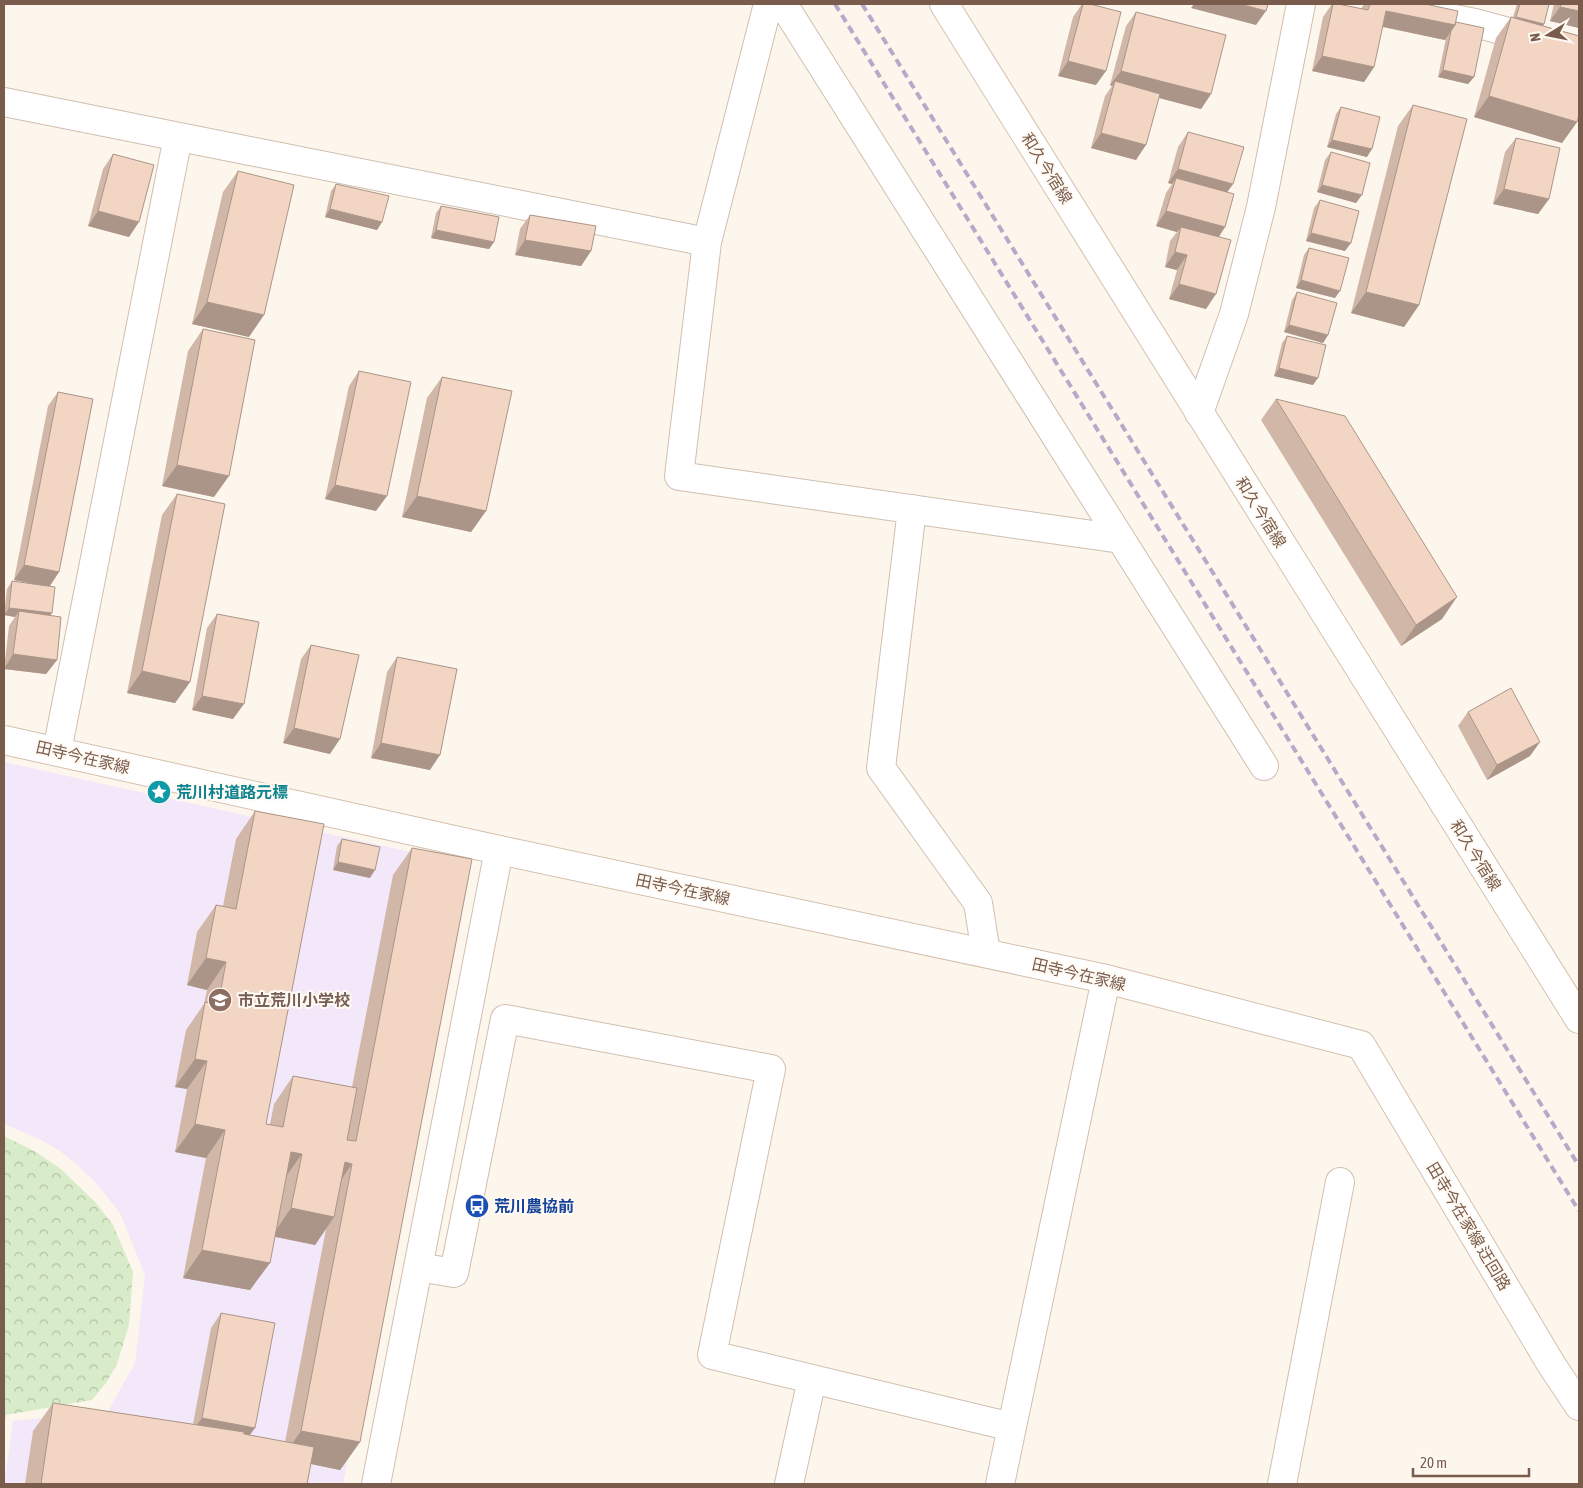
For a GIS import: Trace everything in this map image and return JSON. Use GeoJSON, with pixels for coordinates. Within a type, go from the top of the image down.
{"type":"FeatureCollection","features":[{"type":"Feature","properties":{"kind":"street"},"geometry":{"type":"LineString","coordinates":[[768,4],[707,242],[679,476],[1121,539]]}},
{"type":"Feature","properties":{"kind":"street"},"geometry":{"type":"LineString","coordinates":[[783,4],[1264,766]]}},
{"type":"Feature","properties":{"kind":"street","name":"和久今宿線"},"geometry":{"type":"LineString","coordinates":[[944,4],[1579,1019]]}},
{"type":"Feature","properties":{"kind":"street"},"geometry":{"type":"LineString","coordinates":[[1200,413],[1234,314],[1256,224],[1301,4]]}},
{"type":"Feature","properties":{"kind":"street"},"geometry":{"type":"LineString","coordinates":[[1379,4],[1475,23],[1579,51]]}},
{"type":"Feature","properties":{"kind":"street"},"geometry":{"type":"LineString","coordinates":[[4,102],[707,242]]}},
{"type":"Feature","properties":{"kind":"street"},"geometry":{"type":"LineString","coordinates":[[57,751],[178,136]]}},
{"type":"Feature","properties":{"kind":"street"},"geometry":{"type":"LineString","coordinates":[[912,509],[881,768],[978,903],[986,953]]}},
{"type":"Feature","properties":{"kind":"street","name":"田寺今在家線"},"geometry":{"type":"LineString","coordinates":[[4,740],[500,850],[1106,979],[1361,1045]]}},
{"type":"Feature","properties":{"kind":"street"},"geometry":{"type":"LineString","coordinates":[[376,1484],[500,850]]}},
{"type":"Feature","properties":{"kind":"street"},"geometry":{"type":"LineString","coordinates":[[1000,1484],[1106,979]]}},
{"type":"Feature","properties":{"kind":"street"},"geometry":{"type":"LineString","coordinates":[[418,1267],[454,1273],[505,1019],[771,1069],[712,1355],[1012,1427]]}},
{"type":"Feature","properties":{"kind":"street","name":"田寺今在家線 迂回路"},"geometry":{"type":"LineString","coordinates":[[1361,1045],[1551,1364],[1579,1406]]}},
{"type":"Feature","properties":{"kind":"street"},"geometry":{"type":"LineString","coordinates":[[1282,1484],[1340,1182]]}},
{"type":"Feature","properties":{"kind":"street"},"geometry":{"type":"LineString","coordinates":[[789,1484],[812,1379]]}},
{"type":"Feature","properties":{"kind":"shaded area","name":"市立荒川小学校"},"geometry":{"type":"Polygon","coordinates":[[[4,762],[438,858],[461,875],[343,1484],[4,1484],[13,1421],[108,1411],[135,1363],[145,1275],[120,1213],[96,1183],[60,1151],[41,1140],[4,1124],[4,762]]]}},
{"type":"Feature","properties":{"kind":"green space"},"geometry":{"type":"Polygon","coordinates":[[[4,1136],[36,1152],[61,1169],[95,1202],[113,1225],[133,1272],[129,1325],[117,1364],[106,1383],[92,1400],[6,1415],[4,1430],[4,1136]]]}},
{"type":"Feature","properties":{"kind":"building"},"geometry":{"type":"Polygon","coordinates":[[[1083,4],[1121,12],[1106,71],[1068,61],[1083,4]]]}},
{"type":"Feature","properties":{"kind":"building"},"geometry":{"type":"Polygon","coordinates":[[[1240,4],[1268,4],[1266,11],[1240,4]]]}},
{"type":"Feature","properties":{"kind":"building"},"geometry":{"type":"Polygon","coordinates":[[[1333,4],[1368,10],[1370,4],[1425,4],[1458,11],[1455,25],[1386,11],[1374,67],[1322,56],[1333,4]]]}},
{"type":"Feature","properties":{"kind":"building"},"geometry":{"type":"Polygon","coordinates":[[[1520,4],[1549,4],[1544,24],[1516,17],[1520,4]]]}},
{"type":"Feature","properties":{"kind":"building"},"geometry":{"type":"Polygon","coordinates":[[[1561,4],[1579,4],[1579,11],[1560,7],[1561,4]]]}},
{"type":"Feature","properties":{"kind":"building"},"geometry":{"type":"Polygon","coordinates":[[[1136,12],[1226,35],[1211,94],[1121,71],[1136,12]]]}},
{"type":"Feature","properties":{"kind":"building"},"geometry":{"type":"Polygon","coordinates":[[[1511,17],[1579,36],[1579,115],[1577,122],[1489,96],[1511,17]]]}},
{"type":"Feature","properties":{"kind":"building"},"geometry":{"type":"Polygon","coordinates":[[[1456,22],[1484,28],[1474,77],[1443,70],[1451,31],[1456,22]]]}},
{"type":"Feature","properties":{"kind":"building"},"geometry":{"type":"Polygon","coordinates":[[[1115,81],[1160,94],[1146,145],[1101,133],[1115,81]]]}},
{"type":"Feature","properties":{"kind":"building"},"geometry":{"type":"Polygon","coordinates":[[[1413,105],[1467,119],[1419,305],[1366,292],[1413,105]]]}},
{"type":"Feature","properties":{"kind":"building"},"geometry":{"type":"Polygon","coordinates":[[[1341,107],[1380,117],[1372,149],[1332,140],[1341,107]]]}},
{"type":"Feature","properties":{"kind":"building"},"geometry":{"type":"Polygon","coordinates":[[[1188,132],[1244,147],[1233,184],[1178,169],[1188,132]]]}},
{"type":"Feature","properties":{"kind":"building"},"geometry":{"type":"Polygon","coordinates":[[[1516,138],[1560,148],[1549,199],[1504,189],[1516,138]]]}},
{"type":"Feature","properties":{"kind":"building"},"geometry":{"type":"Polygon","coordinates":[[[1331,152],[1370,163],[1362,195],[1322,185],[1331,152]]]}},
{"type":"Feature","properties":{"kind":"building"},"geometry":{"type":"Polygon","coordinates":[[[113,154],[154,165],[139,222],[98,211],[113,154]]]}},
{"type":"Feature","properties":{"kind":"building"},"geometry":{"type":"Polygon","coordinates":[[[238,171],[294,185],[264,315],[207,302],[238,171]]]}},
{"type":"Feature","properties":{"kind":"building"},"geometry":{"type":"Polygon","coordinates":[[[1176,178],[1234,194],[1225,227],[1166,211],[1176,178]]]}},
{"type":"Feature","properties":{"kind":"building"},"geometry":{"type":"Polygon","coordinates":[[[336,184],[389,196],[382,222],[330,209],[336,184]]]}},
{"type":"Feature","properties":{"kind":"building"},"geometry":{"type":"Polygon","coordinates":[[[1320,200],[1359,211],[1351,243],[1311,233],[1320,200]]]}},
{"type":"Feature","properties":{"kind":"building"},"geometry":{"type":"Polygon","coordinates":[[[441,206],[499,217],[494,242],[436,230],[441,206]]]}},
{"type":"Feature","properties":{"kind":"building"},"geometry":{"type":"Polygon","coordinates":[[[530,215],[596,226],[591,251],[525,240],[530,215]]]}},
{"type":"Feature","properties":{"kind":"building"},"geometry":{"type":"Polygon","coordinates":[[[1181,227],[1231,240],[1216,294],[1179,284],[1187,255],[1175,252],[1181,227]]]}},
{"type":"Feature","properties":{"kind":"building"},"geometry":{"type":"Polygon","coordinates":[[[1309,248],[1349,258],[1340,291],[1301,280],[1309,248]]]}},
{"type":"Feature","properties":{"kind":"building"},"geometry":{"type":"Polygon","coordinates":[[[1297,292],[1337,303],[1328,335],[1289,325],[1297,292]]]}},
{"type":"Feature","properties":{"kind":"building"},"geometry":{"type":"Polygon","coordinates":[[[203,329],[255,340],[229,476],[177,465],[203,329]]]}},
{"type":"Feature","properties":{"kind":"building"},"geometry":{"type":"Polygon","coordinates":[[[1287,336],[1326,345],[1318,378],[1279,368],[1287,336]]]}},
{"type":"Feature","properties":{"kind":"building"},"geometry":{"type":"Polygon","coordinates":[[[359,371],[411,382],[387,496],[335,485],[359,371]]]}},
{"type":"Feature","properties":{"kind":"building"},"geometry":{"type":"Polygon","coordinates":[[[442,377],[512,391],[486,511],[417,496],[442,377]]]}},
{"type":"Feature","properties":{"kind":"building"},"geometry":{"type":"Polygon","coordinates":[[[58,392],[93,399],[59,572],[24,565],[58,392]]]}},
{"type":"Feature","properties":{"kind":"building"},"geometry":{"type":"Polygon","coordinates":[[[1276,399],[1345,416],[1457,597],[1416,625],[1276,399]]]}},
{"type":"Feature","properties":{"kind":"building"},"geometry":{"type":"Polygon","coordinates":[[[177,494],[225,504],[190,682],[142,671],[177,494]]]}},
{"type":"Feature","properties":{"kind":"building"},"geometry":{"type":"Polygon","coordinates":[[[12,581],[55,587],[52,613],[9,608],[12,581]]]}},
{"type":"Feature","properties":{"kind":"building"},"geometry":{"type":"Polygon","coordinates":[[[19,611],[61,617],[57,660],[13,654],[19,611]]]}},
{"type":"Feature","properties":{"kind":"building"},"geometry":{"type":"Polygon","coordinates":[[[217,614],[259,622],[244,704],[202,696],[217,614]]]}},
{"type":"Feature","properties":{"kind":"building"},"geometry":{"type":"Polygon","coordinates":[[[311,645],[359,655],[340,739],[294,728],[311,645]]]}},
{"type":"Feature","properties":{"kind":"building"},"geometry":{"type":"Polygon","coordinates":[[[397,657],[457,669],[440,755],[381,743],[397,657]]]}},
{"type":"Feature","properties":{"kind":"building"},"geometry":{"type":"Polygon","coordinates":[[[1511,688],[1540,742],[1497,765],[1468,712],[1511,688]]]}},
{"type":"Feature","properties":{"kind":"building"},"geometry":{"type":"Polygon","coordinates":[[[255,811],[324,824],[266,1124],[283,1127],[293,1076],[357,1088],[347,1140],[356,1141],[412,848],[472,859],[360,1442],[301,1431],[352,1164],[345,1162],[334,1217],[291,1208],[302,1154],[291,1152],[270,1263],[202,1250],[225,1130],[195,1124],[207,1061],[195,1059],[205,1002],[218,1005],[226,962],[206,958],[216,905],[236,909],[255,811]]]}},
{"type":"Feature","properties":{"kind":"building"},"geometry":{"type":"Polygon","coordinates":[[[342,839],[380,847],[375,870],[338,862],[342,839]]]}},
{"type":"Feature","properties":{"kind":"building"},"geometry":{"type":"Polygon","coordinates":[[[221,1313],[275,1323],[255,1428],[202,1418],[221,1313]]]}},
{"type":"Feature","properties":{"kind":"building"},"geometry":{"type":"Polygon","coordinates":[[[53,1403],[244,1432],[244,1434],[314,1447],[307,1484],[41,1484],[53,1403]]]}},
{"type":"Feature","properties":{"kind":"railway"},"geometry":{"type":"LineString","coordinates":[[835,4],[1579,1211]]}},
{"type":"Feature","properties":{"kind":"railway"},"geometry":{"type":"LineString","coordinates":[[862,4],[1579,1166]]}},
{"type":"Feature","properties":{"kind":"place","name":"荒川村道路元標"},"geometry":{"type":"Point","coordinates":[159,792]}},
{"type":"Feature","properties":{"kind":"place","name":"市立荒川小学校"},"geometry":{"type":"Point","coordinates":[220,1000]}},
{"type":"Feature","properties":{"kind":"place","name":"荒川農協前"},"geometry":{"type":"Point","coordinates":[477,1206]}}]}
